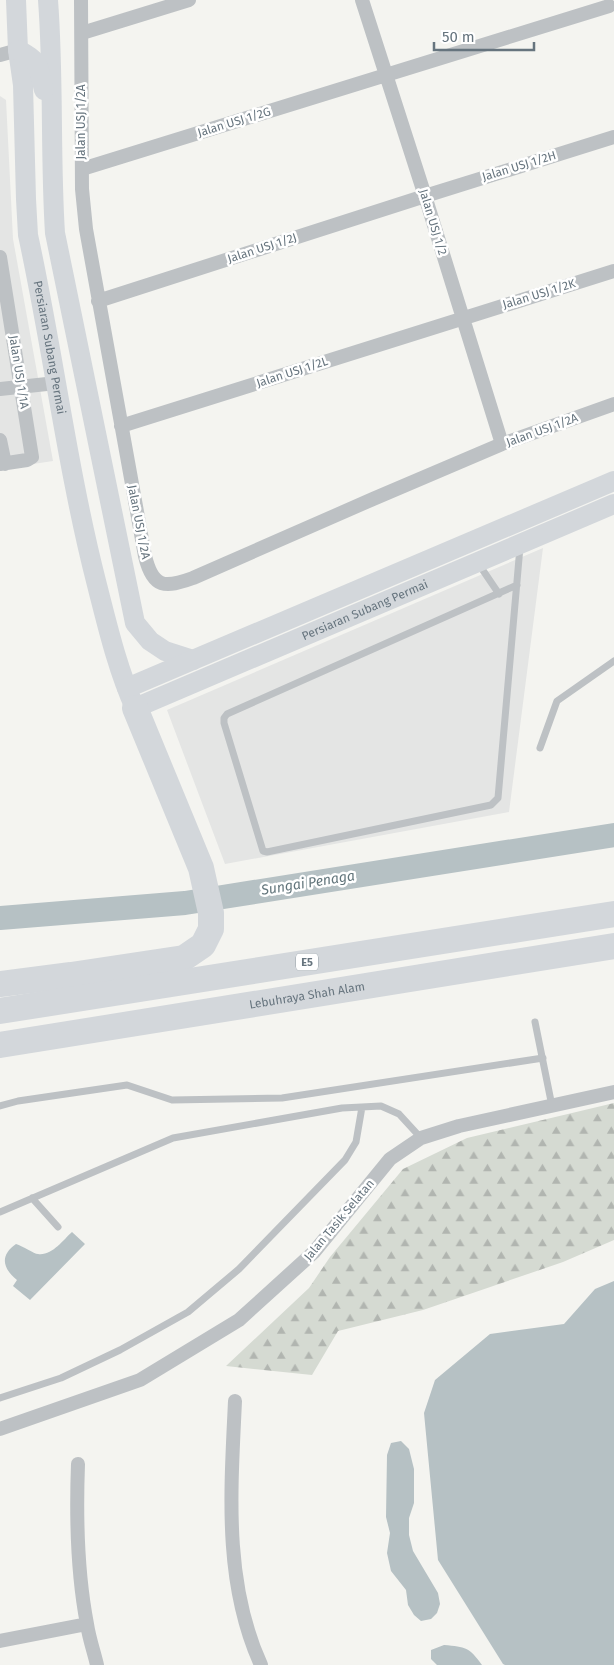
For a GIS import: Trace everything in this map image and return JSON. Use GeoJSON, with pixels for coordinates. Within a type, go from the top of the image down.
{"type":"FeatureCollection","features":[{"type":"Feature","properties":{"kind":"highway"},"geometry":{"type":"LineString","coordinates":[[0,984],[184,958],[203,945],[211,929],[211,913],[202,868],[131,698]]}},
{"type":"Feature","properties":{"kind":"highway","name":"E5"},"geometry":{"type":"LineString","coordinates":[[0,1011],[614,914]]}},
{"type":"Feature","properties":{"kind":"highway","name":"Lebuhraya Shah Alam"},"geometry":{"type":"LineString","coordinates":[[0,1045],[614,946]]}},
{"type":"Feature","properties":{"kind":"main road","name":"Persiaran Subang Permai"},"geometry":{"type":"LineString","coordinates":[[16,0],[9,52],[23,85],[28,235],[84,532],[108,626],[131,698]]}},
{"type":"Feature","properties":{"kind":"main road","name":"Persiaran Subang Permai"},"geometry":{"type":"LineString","coordinates":[[49,6],[54,233],[134,623],[150,641],[165,651],[193,660]]}},
{"type":"Feature","properties":{"kind":"main road"},"geometry":{"type":"LineString","coordinates":[[9,52],[34,42],[49,6]]}},
{"type":"Feature","properties":{"kind":"main road"},"geometry":{"type":"LineString","coordinates":[[9,52],[32,57],[37,63],[51,108]]}},
{"type":"Feature","properties":{"kind":"main road","name":"Persiaran Subang Permai"},"geometry":{"type":"LineString","coordinates":[[131,698],[193,660],[614,481]]}},
{"type":"Feature","properties":{"kind":"main road","name":"Persiaran Subang Permai"},"geometry":{"type":"LineString","coordinates":[[131,698],[478,562],[614,504]]}},
{"type":"Feature","properties":{"kind":"street","name":"Jalan USJ 1/2A"},"geometry":{"type":"LineString","coordinates":[[81,0],[82,169],[86,229],[148,569],[154,579],[163,584],[174,585],[193,578],[502,444],[614,404]]}},
{"type":"Feature","properties":{"kind":"street"},"geometry":{"type":"LineString","coordinates":[[82,33],[188,0]]}},
{"type":"Feature","properties":{"kind":"street","name":"Jalan USJ 1/2"},"geometry":{"type":"LineString","coordinates":[[362,0],[502,444]]}},
{"type":"Feature","properties":{"kind":"street","name":"Jalan USJ 1/2G"},"geometry":{"type":"LineString","coordinates":[[82,169],[609,6]]}},
{"type":"Feature","properties":{"kind":"street","name":"Jalan USJ 1/2H"},"geometry":{"type":"LineString","coordinates":[[425,196],[614,137]]}},
{"type":"Feature","properties":{"kind":"street","name":"Jalan USJ 1/2J"},"geometry":{"type":"LineString","coordinates":[[98,301],[425,196]]}},
{"type":"Feature","properties":{"kind":"street","name":"Jalan USJ 1/1A"},"geometry":{"type":"LineString","coordinates":[[0,257],[32,457],[27,460],[2,464]]}},
{"type":"Feature","properties":{"kind":"street","name":"Jalan USJ 1/2K"},"geometry":{"type":"LineString","coordinates":[[463,318],[614,271]]}},
{"type":"Feature","properties":{"kind":"street","name":"Jalan USJ 1/2L"},"geometry":{"type":"LineString","coordinates":[[121,426],[463,318]]}},
{"type":"Feature","properties":{"kind":"street"},"geometry":{"type":"LineString","coordinates":[[0,389],[56,383]]}},
{"type":"Feature","properties":{"kind":"street"},"geometry":{"type":"LineString","coordinates":[[0,440],[2,464]]}},
{"type":"Feature","properties":{"kind":"street","name":"Jalan Tasik Selatan"},"geometry":{"type":"LineString","coordinates":[[0,1429],[140,1380],[239,1320],[314,1252],[390,1159],[421,1138],[459,1126],[614,1092]]}},
{"type":"Feature","properties":{"kind":"street"},"geometry":{"type":"LineString","coordinates":[[234,1401],[230,1505],[236,1583],[251,1643],[261,1665]]}},
{"type":"Feature","properties":{"kind":"street"},"geometry":{"type":"LineString","coordinates":[[78,1464],[76,1517],[80,1569],[86,1624],[97,1665]]}},
{"type":"Feature","properties":{"kind":"street"},"geometry":{"type":"LineString","coordinates":[[0,1641],[86,1624]]}},
{"type":"Feature","properties":{"kind":"lane"},"geometry":{"type":"LineString","coordinates":[[517,586],[227,714],[224,718],[224,723],[260,847],[263,851],[267,852],[491,805],[495,802],[498,798],[521,544]]}},
{"type":"Feature","properties":{"kind":"lane"},"geometry":{"type":"LineString","coordinates":[[478,562],[499,594]]}},
{"type":"Feature","properties":{"kind":"lane"},"geometry":{"type":"LineString","coordinates":[[540,748],[556,701],[614,661]]}},
{"type":"Feature","properties":{"kind":"lane"},"geometry":{"type":"LineString","coordinates":[[535,1022],[552,1106]]}},
{"type":"Feature","properties":{"kind":"lane"},"geometry":{"type":"LineString","coordinates":[[0,1106],[18,1101],[127,1085],[172,1100],[282,1098],[543,1058]]}},
{"type":"Feature","properties":{"kind":"lane"},"geometry":{"type":"LineString","coordinates":[[0,1212],[173,1138],[342,1108],[381,1106],[400,1114],[421,1138]]}},
{"type":"Feature","properties":{"kind":"lane"},"geometry":{"type":"LineString","coordinates":[[0,1398],[61,1378],[120,1350],[188,1312],[239,1269],[346,1160],[356,1142],[362,1107]]}},
{"type":"Feature","properties":{"kind":"lane"},"geometry":{"type":"LineString","coordinates":[[32,1198],[58,1227]]}},
{"type":"Feature","properties":{"kind":"shaded area"},"geometry":{"type":"Polygon","coordinates":[[[0,96],[6,100],[13,239],[53,461],[0,469],[0,96]]]}},
{"type":"Feature","properties":{"kind":"shaded area"},"geometry":{"type":"Polygon","coordinates":[[[543,548],[509,812],[225,864],[167,710],[543,548]]]}},
{"type":"Feature","properties":{"kind":"shaded area"},"geometry":{"type":"Polygon","coordinates":[[[72,1232],[85,1244],[30,1300],[13,1286],[17,1280],[8,1271],[5,1262],[5,1257],[11,1248],[16,1244],[36,1254],[48,1253],[72,1232]]]}},
{"type":"Feature","properties":{"kind":"shaded area"},"geometry":{"type":"Polygon","coordinates":[[[614,1281],[614,1665],[505,1665],[438,1560],[424,1413],[435,1380],[490,1334],[564,1324],[595,1289],[614,1281]]]}},
{"type":"Feature","properties":{"kind":"shaded area"},"geometry":{"type":"Polygon","coordinates":[[[401,1441],[409,1449],[414,1469],[414,1503],[409,1518],[409,1535],[413,1551],[438,1593],[440,1604],[437,1613],[431,1619],[421,1621],[414,1615],[408,1605],[406,1590],[391,1571],[387,1553],[390,1533],[386,1517],[387,1455],[391,1443],[401,1441]]]}},
{"type":"Feature","properties":{"kind":"shaded area"},"geometry":{"type":"Polygon","coordinates":[[[444,1645],[457,1646],[470,1651],[482,1665],[437,1665],[431,1659],[431,1650],[444,1645]]]}},
{"type":"Feature","properties":{"kind":"green space"},"geometry":{"type":"Polygon","coordinates":[[[614,1103],[614,1240],[563,1262],[423,1310],[338,1331],[312,1375],[226,1366],[309,1288],[330,1257],[403,1169],[467,1138],[614,1103]]]}},
{"type":"Feature","properties":{"kind":"waterway","name":"Sungai Penaga"},"geometry":{"type":"LineString","coordinates":[[0,918],[185,903],[614,835]]}}]}
